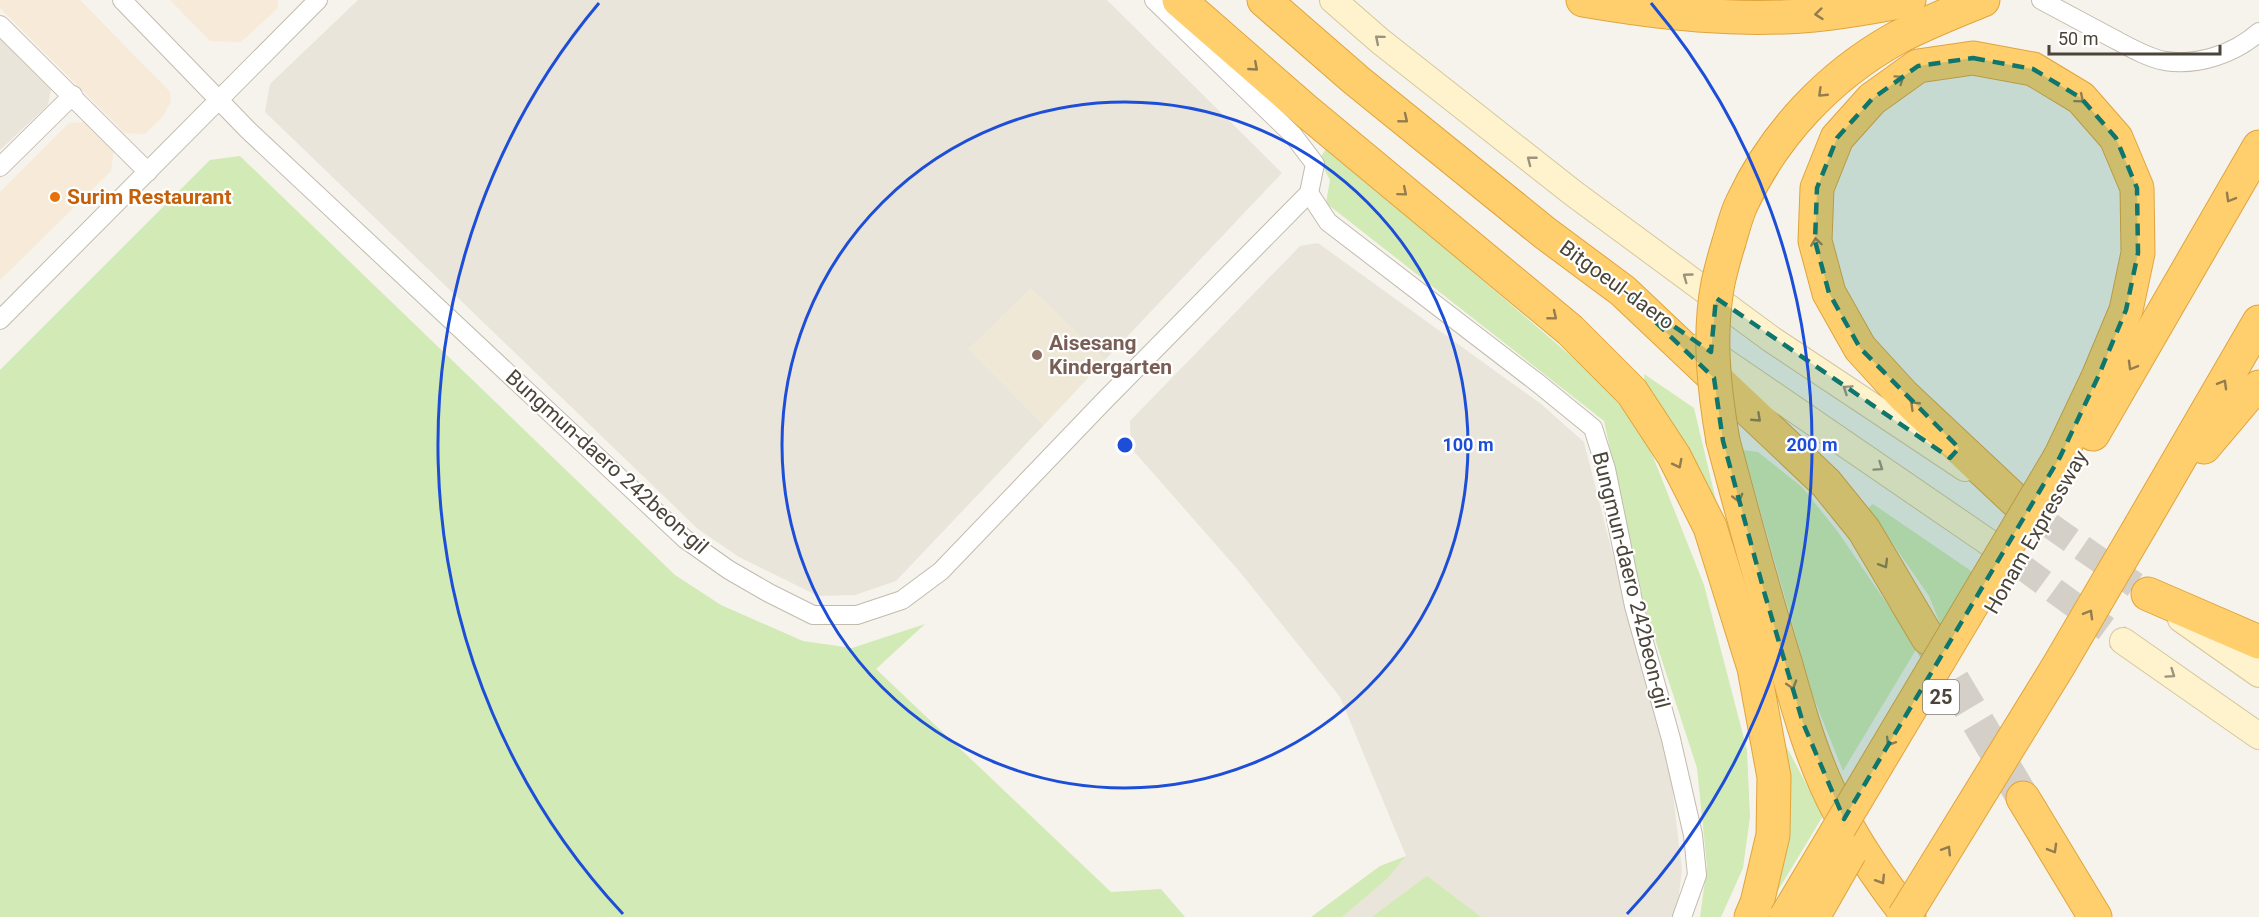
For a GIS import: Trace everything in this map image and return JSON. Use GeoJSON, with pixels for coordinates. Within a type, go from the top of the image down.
{"type":"FeatureCollection","features":[{"type":"Feature","properties":{"kind":"highway"},"geometry":{"type":"LineString","coordinates":[[1179,0],[1305,110],[1570,330],[1632,392],[1674,456],[1710,527],[1754,668],[1774,777],[1773,835],[1757,903],[1751,917]]}},
{"type":"Feature","properties":{"kind":"highway","name":"Bitgoeul-daero"},"geometry":{"type":"LineString","coordinates":[[1264,0],[1365,87],[1545,232],[1623,291]]}},
{"type":"Feature","properties":{"kind":"highway"},"geometry":{"type":"LineString","coordinates":[[1583,0],[1647,11],[1732,17],[1814,15],[1909,0]]}},
{"type":"Feature","properties":{"kind":"highway"},"geometry":{"type":"LineString","coordinates":[[1909,917],[1887,890],[1845,821],[1820,771],[1803,723],[1723,441],[1716,404],[1713,334],[1718,284],[1728,242],[1742,203],[1774,148],[1811,103],[1841,74],[1896,39],[1972,5]]}},
{"type":"Feature","properties":{"kind":"highway"},"geometry":{"type":"LineString","coordinates":[[1786,917],[2064,467],[2126,310],[2138,254],[2137,188],[2116,138],[2081,98],[2033,69],[1973,58],[1918,66],[1872,99],[1837,138],[1817,188],[1815,241],[1829,293],[1860,348],[1904,395],[2018,503]]}},
{"type":"Feature","properties":{"kind":"highway","name":"Honam Expressway"},"geometry":{"type":"LineString","coordinates":[[1813,917],[2064,467],[2259,147]]}},
{"type":"Feature","properties":{"kind":"highway"},"geometry":{"type":"LineString","coordinates":[[1623,291],[1826,483],[1864,530],[1928,638]]}},
{"type":"Feature","properties":{"kind":"highway"},"geometry":{"type":"LineString","coordinates":[[1904,917],[2059,665],[2259,322]]}},
{"type":"Feature","properties":{"kind":"highway"},"geometry":{"type":"LineString","coordinates":[[2140,525],[2248,395],[2259,387]]}},
{"type":"Feature","properties":{"kind":"highway"},"geometry":{"type":"LineString","coordinates":[[2148,594],[2259,642]]}},
{"type":"Feature","properties":{"kind":"highway"},"geometry":{"type":"LineString","coordinates":[[2023,798],[2095,917]]}},
{"type":"Feature","properties":{"kind":"main road"},"geometry":{"type":"LineString","coordinates":[[1333,0],[1389,48],[1573,193],[1752,325],[2018,503]]}},
{"type":"Feature","properties":{"kind":"main road","name":"Bitgoeul-daero"},"geometry":{"type":"LineString","coordinates":[[1623,291],[1991,544]]}},
{"type":"Feature","properties":{"kind":"main road"},"geometry":{"type":"LineString","coordinates":[[2148,594],[2259,674]]}},
{"type":"Feature","properties":{"kind":"main road"},"geometry":{"type":"LineString","coordinates":[[2123,640],[2259,736]]}},
{"type":"Feature","properties":{"kind":"street","name":"Bungmun-daero 242beon-gil"},"geometry":{"type":"LineString","coordinates":[[122,0],[248,130],[686,539],[729,570],[813,615],[857,615],[902,600],[941,571],[1309,193],[1328,222],[1593,428],[1606,469],[1634,606],[1671,739],[1693,835],[1697,876],[1682,917]]}},
{"type":"Feature","properties":{"kind":"street"},"geometry":{"type":"LineString","coordinates":[[1154,0],[1293,135],[1315,164],[1309,193]]}},
{"type":"Feature","properties":{"kind":"street"},"geometry":{"type":"LineString","coordinates":[[2040,0],[2134,49],[2164,61],[2194,60],[2222,55],[2248,42],[2259,32]]}},
{"type":"Feature","properties":{"kind":"street"},"geometry":{"type":"LineString","coordinates":[[0,320],[220,99],[307,4]]}},
{"type":"Feature","properties":{"kind":"street"},"geometry":{"type":"LineString","coordinates":[[0,25],[148,172]]}},
{"type":"Feature","properties":{"kind":"street"},"geometry":{"type":"LineString","coordinates":[[0,167],[73,95]]}},
{"type":"Feature","properties":{"kind":"highlighted area"},"geometry":{"type":"Polygon","coordinates":[[[1973,58],[2033,69],[2081,98],[2116,138],[2137,188],[2138,253],[2126,310],[2098,377],[2060,457],[1844,819],[1803,723],[1765,595],[1723,441],[1714,378],[1623,291],[1711,352],[1716,298],[1950,458],[1959,448],[1860,348],[1829,293],[1815,241],[1817,188],[1837,138],[1872,99],[1918,66],[1973,58]]]}},
{"type":"Feature","properties":{"kind":"shaded area"},"geometry":{"type":"Polygon","coordinates":[[[0,0],[80,0],[170,92],[171,101],[164,115],[145,134],[125,133],[0,8],[0,0]]]}},
{"type":"Feature","properties":{"kind":"shaded area"},"geometry":{"type":"Polygon","coordinates":[[[170,0],[278,0],[278,8],[241,42],[210,41],[170,0]]]}},
{"type":"Feature","properties":{"kind":"shaded area"},"geometry":{"type":"Polygon","coordinates":[[[358,0],[1107,0],[1282,173],[1105,360],[1031,289],[969,349],[1044,425],[896,581],[855,595],[818,596],[739,557],[698,529],[265,112],[270,84],[358,0]]]}},
{"type":"Feature","properties":{"kind":"shaded area"},"geometry":{"type":"Polygon","coordinates":[[[0,37],[51,89],[48,105],[0,150],[0,37]]]}},
{"type":"Feature","properties":{"kind":"shaded area"},"geometry":{"type":"Polygon","coordinates":[[[89,122],[114,149],[111,171],[0,280],[0,192],[69,123],[89,122]]]}},
{"type":"Feature","properties":{"kind":"shaded area"},"geometry":{"type":"Polygon","coordinates":[[[1318,243],[1541,404],[1584,442],[1624,599],[1669,760],[1682,870],[1677,910],[1672,917],[1342,917],[1387,879],[1406,856],[1340,697],[1240,572],[1131,448],[1130,421],[1300,246],[1318,243]]]}},
{"type":"Feature","properties":{"kind":"shaded area","name":"Aisesang Kindergarten"},"geometry":{"type":"Polygon","coordinates":[[[1031,289],[1105,360],[1044,425],[969,349],[1031,289]]]}},
{"type":"Feature","properties":{"kind":"green space"},"geometry":{"type":"Polygon","coordinates":[[[1327,147],[1606,386],[1648,444],[1704,585],[1747,750],[1750,817],[1743,868],[1721,917],[1700,917],[1707,866],[1697,768],[1643,602],[1604,421],[1326,203],[1330,180],[1319,160],[1327,147]]]}},
{"type":"Feature","properties":{"kind":"green space"},"geometry":{"type":"Polygon","coordinates":[[[240,156],[675,575],[721,605],[803,641],[852,648],[925,624],[876,669],[1111,892],[1161,889],[1185,917],[0,917],[0,370],[210,160],[240,156]]]}},
{"type":"Feature","properties":{"kind":"green space"},"geometry":{"type":"Polygon","coordinates":[[[1644,374],[1694,408],[1719,513],[1646,395],[1644,374]]]}},
{"type":"Feature","properties":{"kind":"green space"},"geometry":{"type":"Polygon","coordinates":[[[1743,450],[1758,452],[1802,487],[1838,532],[1917,648],[1843,771],[1813,696],[1743,450]]]}},
{"type":"Feature","properties":{"kind":"green space"},"geometry":{"type":"Polygon","coordinates":[[[1873,504],[1980,577],[1945,636],[1929,596],[1868,508],[1873,504]]]}},
{"type":"Feature","properties":{"kind":"green space"},"geometry":{"type":"Polygon","coordinates":[[[1783,740],[1823,816],[1768,907],[1783,740]]]}},
{"type":"Feature","properties":{"kind":"green space"},"geometry":{"type":"Polygon","coordinates":[[[1406,856],[1387,879],[1342,917],[1311,917],[1380,866],[1406,856]]]}},
{"type":"Feature","properties":{"kind":"green space"},"geometry":{"type":"Polygon","coordinates":[[[1427,876],[1481,917],[1372,917],[1427,876]]]}},
{"type":"Feature","properties":{"kind":"tunnel"},"geometry":{"type":"LineString","coordinates":[[2018,503],[2148,594]]}},
{"type":"Feature","properties":{"kind":"tunnel"},"geometry":{"type":"LineString","coordinates":[[1991,544],[2123,641]]}},
{"type":"Feature","properties":{"kind":"tunnel"},"geometry":{"type":"LineString","coordinates":[[1928,638],[2023,798]]}},
{"type":"Feature","properties":{"kind":"place","name":"Surim Restaurant"},"geometry":{"type":"Point","coordinates":[55,197]}},
{"type":"Feature","properties":{"kind":"place","name":"Aisesang Kindergarten"},"geometry":{"type":"Point","coordinates":[1037,355]}}]}
